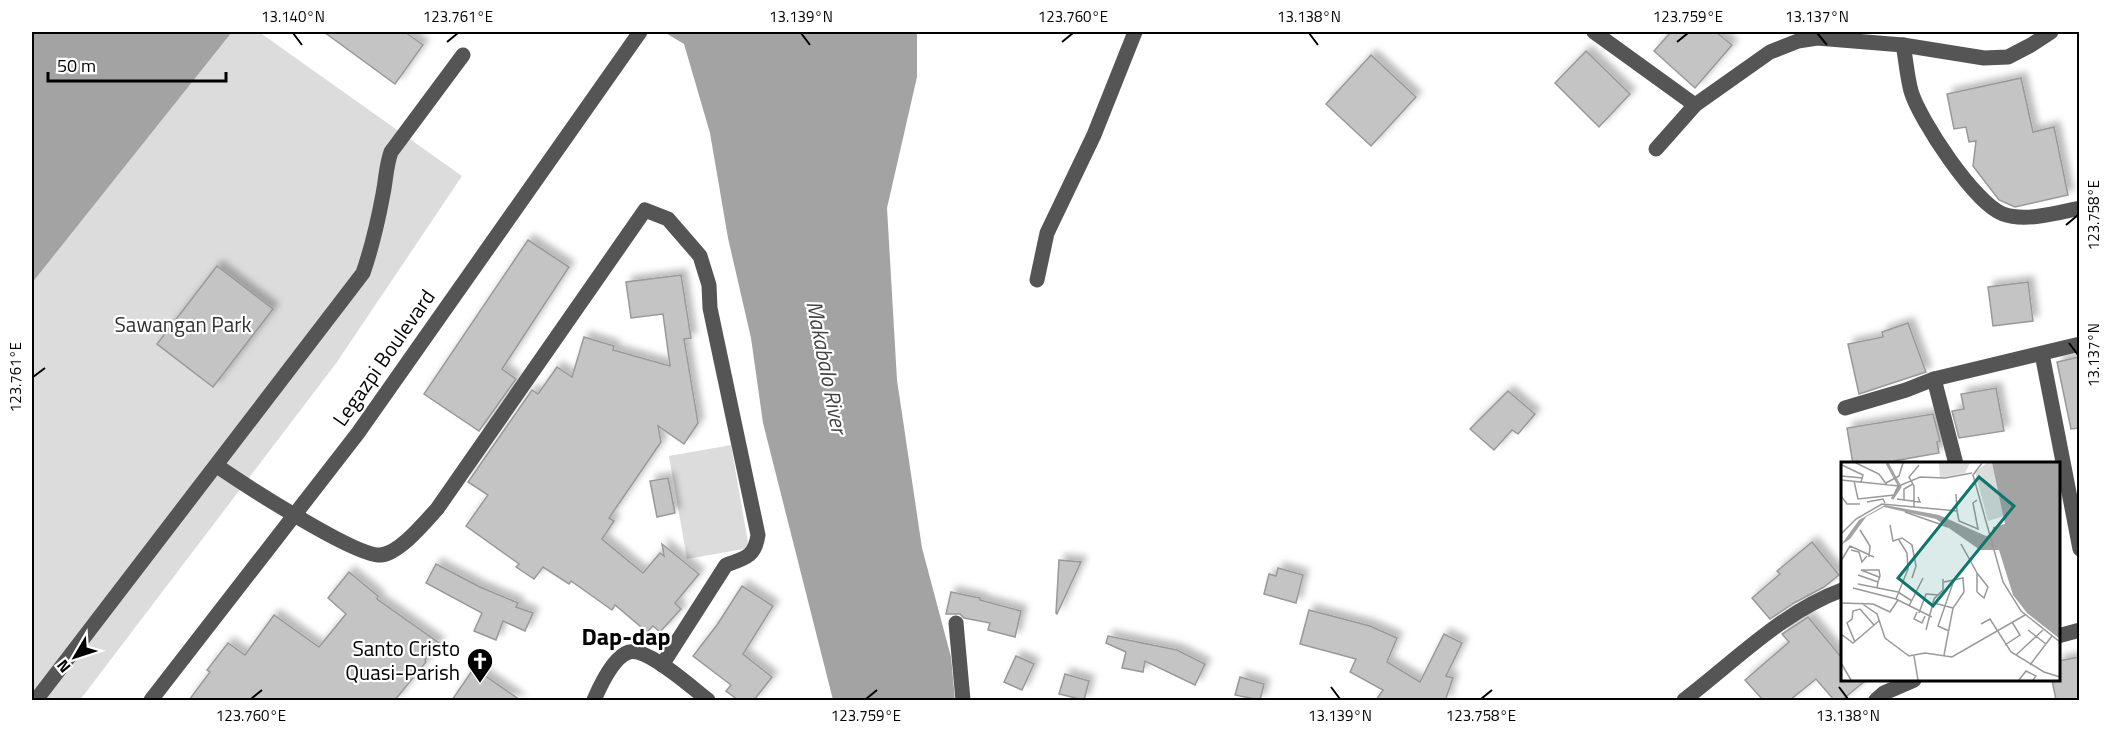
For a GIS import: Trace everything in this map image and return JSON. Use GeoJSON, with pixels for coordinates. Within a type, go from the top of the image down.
{"type":"FeatureCollection","features":[{"type":"Feature","properties":{"kind":"street","name":"Legazpi Boulevard"},"geometry":{"type":"LineString","coordinates":[[151,700],[358,433],[640,32]]}},
{"type":"Feature","properties":{"kind":"street"},"geometry":{"type":"LineString","coordinates":[[1037,280],[1047,233],[1094,135],[1136,32]]}},
{"type":"Feature","properties":{"kind":"street"},"geometry":{"type":"LineString","coordinates":[[1594,32],[1695,105]]}},
{"type":"Feature","properties":{"kind":"street"},"geometry":{"type":"LineString","coordinates":[[1656,149],[1695,105],[1770,52],[1798,41],[1817,38],[1904,45],[1984,58],[2008,57],[2052,32]]}},
{"type":"Feature","properties":{"kind":"street"},"geometry":{"type":"LineString","coordinates":[[1904,45],[1911,92],[1929,131],[1968,184],[1987,204],[2002,214],[2025,217],[2079,208]]}},
{"type":"Feature","properties":{"kind":"street"},"geometry":{"type":"LineString","coordinates":[[36,700],[363,273],[375,240],[385,186],[386,167],[391,152],[463,55]]}},
{"type":"Feature","properties":{"kind":"street"},"geometry":{"type":"LineString","coordinates":[[217,466],[295,515],[366,553],[381,555],[399,547],[437,509],[645,210],[668,219],[700,255],[709,285],[710,308],[758,534],[756,548],[745,558],[726,565],[662,665]]}},
{"type":"Feature","properties":{"kind":"street"},"geometry":{"type":"LineString","coordinates":[[1845,408],[1934,379],[2079,344]]}},
{"type":"Feature","properties":{"kind":"street"},"geometry":{"type":"LineString","coordinates":[[2042,354],[2079,549]]}},
{"type":"Feature","properties":{"kind":"street"},"geometry":{"type":"LineString","coordinates":[[1934,379],[1955,462]]}},
{"type":"Feature","properties":{"kind":"street"},"geometry":{"type":"LineString","coordinates":[[1684,700],[1774,628],[1804,609],[1841,590]]}},
{"type":"Feature","properties":{"kind":"street"},"geometry":{"type":"LineString","coordinates":[[956,623],[963,700]]}},
{"type":"Feature","properties":{"kind":"street"},"geometry":{"type":"LineString","coordinates":[[2060,635],[2079,630]]}},
{"type":"Feature","properties":{"kind":"street"},"geometry":{"type":"LineString","coordinates":[[594,700],[603,680],[619,658],[629,652],[640,652],[662,665],[708,700]]}},
{"type":"Feature","properties":{"kind":"street"},"geometry":{"type":"LineString","coordinates":[[1876,700],[1884,693],[1912,681]]}},
{"type":"Feature","properties":{"kind":"green space","name":"Sawangan Park"},"geometry":{"type":"Polygon","coordinates":[[[232,32],[259,32],[462,176],[337,362],[80,700],[32,700],[32,283],[232,32]]]}},
{"type":"Feature","properties":{"kind":"green space"},"geometry":{"type":"Polygon","coordinates":[[[731,445],[749,548],[687,559],[669,456],[731,445]]]}},
{"type":"Feature","properties":{"kind":"water"},"geometry":{"type":"Polygon","coordinates":[[[32,32],[232,32],[32,283],[32,32]]]}},
{"type":"Feature","properties":{"kind":"water","name":"Makabalo River"},"geometry":{"type":"Polygon","coordinates":[[[664,32],[917,32],[917,77],[887,208],[897,380],[922,548],[951,657],[955,700],[833,700],[763,423],[751,338],[728,238],[710,133],[684,44],[664,32]]]}},
{"type":"Feature","properties":{"kind":"building"},"geometry":{"type":"Polygon","coordinates":[[[324,32],[405,32],[423,45],[395,84],[324,32]]]}},
{"type":"Feature","properties":{"kind":"building"},"geometry":{"type":"Polygon","coordinates":[[[1671,32],[1716,32],[1732,45],[1695,88],[1654,51],[1671,32]]]}},
{"type":"Feature","properties":{"kind":"building"},"geometry":{"type":"Polygon","coordinates":[[[1586,51],[1630,94],[1599,127],[1555,83],[1586,51]]]}},
{"type":"Feature","properties":{"kind":"building"},"geometry":{"type":"Polygon","coordinates":[[[1371,55],[1416,97],[1371,146],[1326,104],[1371,55]]]}},
{"type":"Feature","properties":{"kind":"building"},"geometry":{"type":"Polygon","coordinates":[[[2021,78],[2033,132],[2054,127],[2068,195],[2015,207],[1999,200],[1973,166],[1976,141],[1969,142],[1966,127],[1954,129],[1947,94],[2021,78]]]}},
{"type":"Feature","properties":{"kind":"building"},"geometry":{"type":"Polygon","coordinates":[[[528,240],[569,267],[502,369],[516,379],[479,431],[424,394],[528,240]]]}},
{"type":"Feature","properties":{"kind":"building"},"geometry":{"type":"Polygon","coordinates":[[[217,266],[273,309],[213,387],[157,344],[217,266]]]}},
{"type":"Feature","properties":{"kind":"building"},"geometry":{"type":"Polygon","coordinates":[[[681,275],[691,338],[684,339],[698,423],[684,444],[658,426],[661,442],[609,518],[614,521],[602,539],[643,573],[660,553],[664,556],[662,544],[699,574],[675,603],[681,609],[660,632],[653,626],[647,632],[615,605],[612,610],[571,581],[569,584],[543,567],[534,579],[516,567],[519,564],[466,526],[488,495],[468,482],[532,390],[538,394],[557,367],[572,377],[584,337],[614,346],[613,350],[670,366],[663,314],[631,318],[626,282],[681,275]]]}},
{"type":"Feature","properties":{"kind":"building"},"geometry":{"type":"Polygon","coordinates":[[[2028,282],[2033,321],[1993,326],[1988,287],[2028,282]]]}},
{"type":"Feature","properties":{"kind":"building"},"geometry":{"type":"Polygon","coordinates":[[[1908,323],[1926,372],[1859,394],[1848,344],[1883,337],[1882,332],[1908,323]]]}},
{"type":"Feature","properties":{"kind":"building"},"geometry":{"type":"Polygon","coordinates":[[[2079,357],[2079,428],[2071,429],[2057,362],[2079,357]]]}},
{"type":"Feature","properties":{"kind":"building"},"geometry":{"type":"Polygon","coordinates":[[[1996,388],[2004,431],[1959,438],[1952,411],[1964,409],[1961,394],[1996,388]]]}},
{"type":"Feature","properties":{"kind":"building"},"geometry":{"type":"Polygon","coordinates":[[[1508,391],[1535,414],[1518,434],[1512,430],[1494,450],[1470,429],[1508,391]]]}},
{"type":"Feature","properties":{"kind":"building"},"geometry":{"type":"Polygon","coordinates":[[[1933,414],[1940,441],[1937,442],[1939,453],[1894,462],[1853,462],[1847,428],[1933,414]]]}},
{"type":"Feature","properties":{"kind":"building"},"geometry":{"type":"Polygon","coordinates":[[[668,478],[675,513],[657,517],[650,481],[668,478]]]}},
{"type":"Feature","properties":{"kind":"building"},"geometry":{"type":"Polygon","coordinates":[[[1812,542],[1839,575],[1824,587],[1770,619],[1752,598],[1780,574],[1777,571],[1812,542]]]}},
{"type":"Feature","properties":{"kind":"building"},"geometry":{"type":"Polygon","coordinates":[[[1059,560],[1081,562],[1057,614],[1056,613],[1059,560]]]}},
{"type":"Feature","properties":{"kind":"building"},"geometry":{"type":"Polygon","coordinates":[[[436,564],[480,587],[518,603],[516,607],[533,613],[525,631],[503,621],[496,640],[474,631],[482,613],[426,583],[436,564]]]}},
{"type":"Feature","properties":{"kind":"building"},"geometry":{"type":"Polygon","coordinates":[[[1278,568],[1303,575],[1296,603],[1264,594],[1269,574],[1276,576],[1278,568]]]}},
{"type":"Feature","properties":{"kind":"building"},"geometry":{"type":"Polygon","coordinates":[[[349,572],[378,596],[377,599],[439,643],[395,700],[189,700],[210,672],[207,670],[228,643],[245,655],[274,615],[319,647],[346,614],[328,598],[349,572]]]}},
{"type":"Feature","properties":{"kind":"building"},"geometry":{"type":"Polygon","coordinates":[[[742,586],[773,606],[743,654],[772,677],[754,700],[738,700],[726,691],[731,685],[693,656],[717,625],[742,586]]]}},
{"type":"Feature","properties":{"kind":"building"},"geometry":{"type":"Polygon","coordinates":[[[951,592],[980,598],[980,600],[1021,611],[1015,637],[988,630],[990,623],[964,618],[960,614],[946,614],[951,592]]]}},
{"type":"Feature","properties":{"kind":"building"},"geometry":{"type":"Polygon","coordinates":[[[1309,610],[1370,626],[1397,638],[1387,662],[1420,682],[1444,634],[1462,643],[1446,676],[1453,678],[1446,698],[1450,700],[1376,700],[1383,690],[1350,672],[1356,659],[1300,644],[1309,610]]]}},
{"type":"Feature","properties":{"kind":"building"},"geometry":{"type":"Polygon","coordinates":[[[1808,617],[1841,657],[1841,681],[1865,681],[1842,700],[1834,700],[1816,679],[1790,700],[1763,700],[1745,680],[1789,642],[1782,634],[1808,617]]]}},
{"type":"Feature","properties":{"kind":"building"},"geometry":{"type":"Polygon","coordinates":[[[1108,636],[1177,650],[1205,664],[1195,685],[1145,661],[1143,672],[1122,668],[1126,652],[1106,643],[1108,636]]]}},
{"type":"Feature","properties":{"kind":"building"},"geometry":{"type":"Polygon","coordinates":[[[1016,656],[1034,664],[1022,690],[1004,682],[1016,656]]]}},
{"type":"Feature","properties":{"kind":"building"},"geometry":{"type":"Polygon","coordinates":[[[2079,657],[2079,700],[2056,700],[2052,681],[2060,681],[2060,661],[2079,657]]]}},
{"type":"Feature","properties":{"kind":"building","name":"Santo Cristo Quasi-Parish"},"geometry":{"type":"Polygon","coordinates":[[[474,668],[520,700],[452,700],[474,668]]]}},
{"type":"Feature","properties":{"kind":"building"},"geometry":{"type":"Polygon","coordinates":[[[1065,674],[1089,681],[1084,700],[1059,694],[1065,674]]]}},
{"type":"Feature","properties":{"kind":"building"},"geometry":{"type":"Polygon","coordinates":[[[1240,677],[1264,684],[1260,700],[1235,695],[1240,677]]]}},
{"type":"Feature","properties":{"kind":"place","name":"Santo Cristo Quasi-Parish"},"geometry":{"type":"Point","coordinates":[480,684]}},
{"type":"Feature","properties":{"kind":"district","name":"Dap-dap"},"geometry":{"type":"Point","coordinates":[626,637]}}]}
